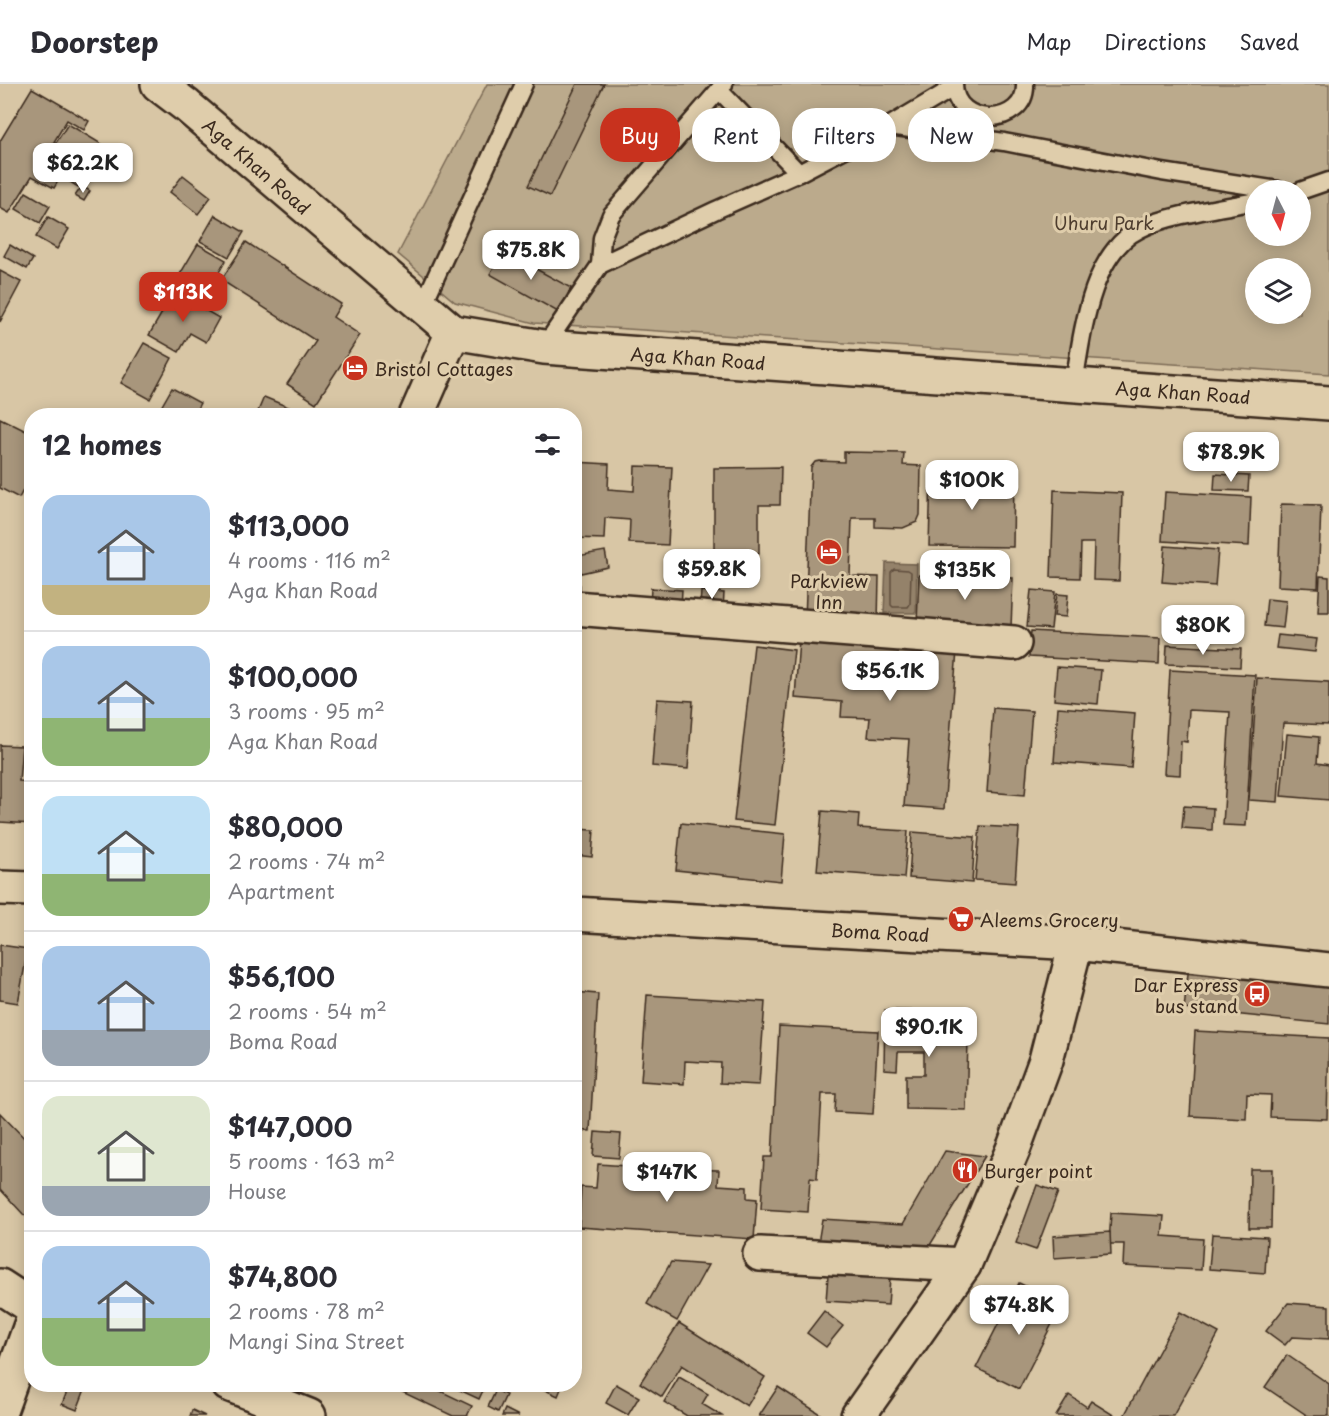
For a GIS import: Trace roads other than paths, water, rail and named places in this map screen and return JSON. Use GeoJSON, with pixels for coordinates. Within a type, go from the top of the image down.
{"type":"FeatureCollection","features":[{"type":"Feature","properties":{"kind":"street","name":"Aga Khan Road"},"geometry":{"type":"LineString","coordinates":[[158,84],[187,106],[453,332],[544,347],[1329,403]]}},
{"type":"Feature","properties":{"kind":"street"},"geometry":{"type":"LineString","coordinates":[[420,408],[453,332]]}},
{"type":"Feature","properties":{"kind":"street"},"geometry":{"type":"LineString","coordinates":[[582,609],[1014,643]]}},
{"type":"Feature","properties":{"kind":"street"},"geometry":{"type":"LineString","coordinates":[[0,888],[24,889]]}},
{"type":"Feature","properties":{"kind":"street","name":"Boma Road"},"geometry":{"type":"LineString","coordinates":[[582,914],[1076,943],[1329,970]]}},
{"type":"Feature","properties":{"kind":"street"},"geometry":{"type":"LineString","coordinates":[[858,1416],[964,1265],[1014,1147],[1046,1060],[1076,943]]}},
{"type":"Feature","properties":{"kind":"street"},"geometry":{"type":"LineString","coordinates":[[760,1254],[964,1265]]}},
{"type":"Feature","properties":{"kind":"street"},"geometry":{"type":"LineString","coordinates":[[0,1286],[24,1302]]}},
{"type":"Feature","properties":{"kind":"street"},"geometry":{"type":"LineString","coordinates":[[0,1411],[24,1344]]}},
{"type":"Feature","properties":{"kind":"street"},"geometry":{"type":"LineString","coordinates":[[248,1392],[309,1416]]}},
{"type":"Feature","properties":{"kind":"lane"},"geometry":{"type":"LineString","coordinates":[[423,305],[524,84]]}},
{"type":"Feature","properties":{"kind":"lane"},"geometry":{"type":"LineString","coordinates":[[896,122],[953,86],[962,105],[975,115],[990,118],[1006,114],[1018,104],[1025,84]]}},
{"type":"Feature","properties":{"kind":"lane"},"geometry":{"type":"LineString","coordinates":[[600,266],[602,237],[611,215],[722,87],[799,173]]}},
{"type":"Feature","properties":{"kind":"lane"},"geometry":{"type":"LineString","coordinates":[[896,127],[1004,142],[1162,172],[1245,185]]}},
{"type":"Feature","properties":{"kind":"lane"},"geometry":{"type":"LineString","coordinates":[[544,347],[600,266],[820,162]]}},
{"type":"Feature","properties":{"kind":"lane"},"geometry":{"type":"LineString","coordinates":[[1311,187],[1329,181]]}},
{"type":"Feature","properties":{"kind":"lane"},"geometry":{"type":"LineString","coordinates":[[1074,384],[1083,326],[1096,280],[1118,246],[1139,229],[1178,217],[1245,203]]}},
{"type":"Feature","properties":{"kind":"water"},"geometry":{"type":"Polygon","coordinates":[[[886,563],[917,564],[916,613],[884,613],[886,563]]]}},
{"type":"Feature","properties":{"kind":"place","name":"Bristol Cottages"},"geometry":{"type":"Point","coordinates":[355,368]}},
{"type":"Feature","properties":{"kind":"place","name":"Parkview Inn"},"geometry":{"type":"Point","coordinates":[829,552]}},
{"type":"Feature","properties":{"kind":"place","name":"Aleems Grocery"},"geometry":{"type":"Point","coordinates":[961,919]}},
{"type":"Feature","properties":{"kind":"place","name":"Dar Express bus stand"},"geometry":{"type":"Point","coordinates":[1257,994]}},
{"type":"Feature","properties":{"kind":"place","name":"Burger point"},"geometry":{"type":"Point","coordinates":[965,1170]}},
{"type":"Feature","properties":{"kind":"park label","name":"Uhuru Park"},"geometry":{"type":"Point","coordinates":[1104,222]}}]}
